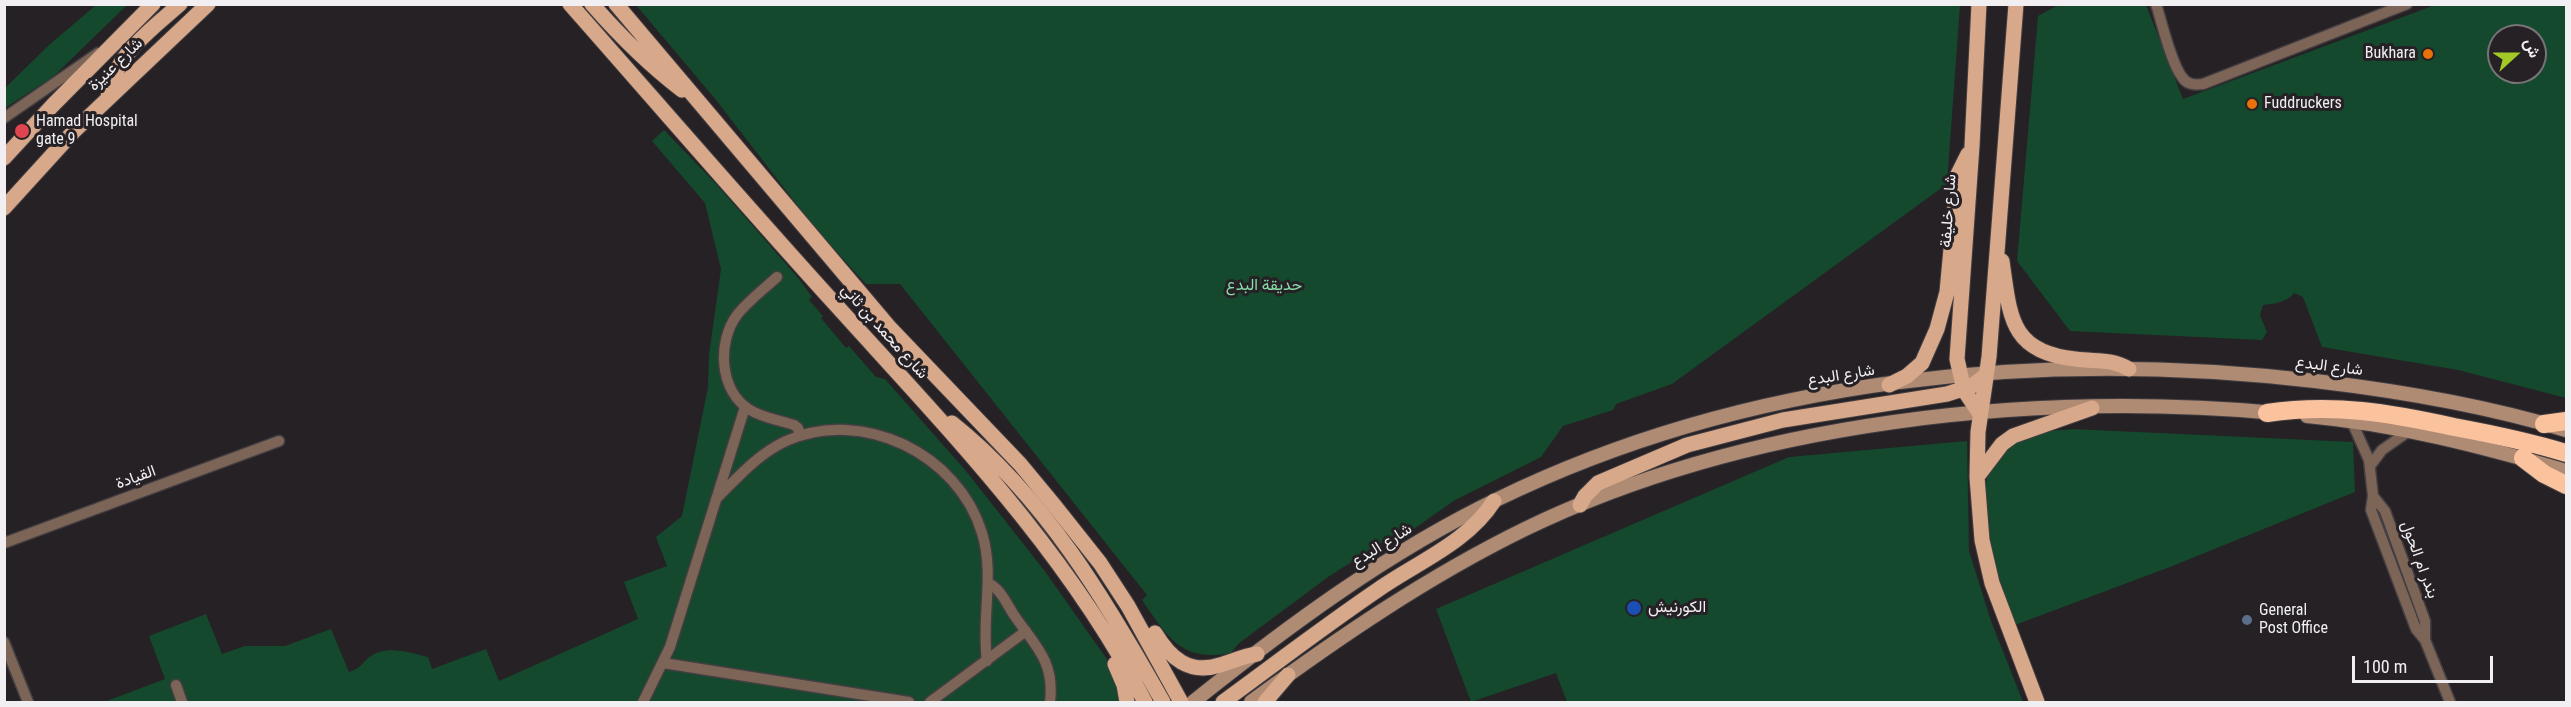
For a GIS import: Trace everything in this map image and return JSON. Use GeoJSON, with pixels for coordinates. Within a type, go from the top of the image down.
{"type":"FeatureCollection","features":[{"type":"Feature","properties":{"kind":"highway"},"geometry":{"type":"LineString","coordinates":[[2267,413],[2303,407],[2381,412],[2518,440],[2566,453]]}},
{"type":"Feature","properties":{"kind":"highway"},"geometry":{"type":"LineString","coordinates":[[2544,424],[2566,421]]}},
{"type":"Feature","properties":{"kind":"highway"},"geometry":{"type":"LineString","coordinates":[[2523,458],[2544,474],[2566,485]]}},
{"type":"Feature","properties":{"kind":"main road","name":"شارع عنيزة"},"geometry":{"type":"LineString","coordinates":[[4,158],[153,4]]}},
{"type":"Feature","properties":{"kind":"main road"},"geometry":{"type":"LineString","coordinates":[[108,98],[112,76],[127,54],[180,4]]}},
{"type":"Feature","properties":{"kind":"main road","name":"شارع عنيزة"},"geometry":{"type":"LineString","coordinates":[[4,208],[54,151],[208,4]]}},
{"type":"Feature","properties":{"kind":"main road","name":"شارع محمد بن ثاني"},"geometry":{"type":"LineString","coordinates":[[570,4],[925,404],[1045,545],[1104,627],[1145,702]]}},
{"type":"Feature","properties":{"kind":"main road"},"geometry":{"type":"LineString","coordinates":[[592,4],[644,60],[703,106]]}},
{"type":"Feature","properties":{"kind":"main road","name":"شارع محمد بن ثاني"},"geometry":{"type":"LineString","coordinates":[[616,4],[890,328],[1027,472],[1100,563],[1128,606],[1180,702]]}},
{"type":"Feature","properties":{"kind":"main road","name":"شارع خليفة"},"geometry":{"type":"LineString","coordinates":[[1978,4],[1972,146],[1957,360],[1962,383],[1980,414]]}},
{"type":"Feature","properties":{"kind":"main road"},"geometry":{"type":"LineString","coordinates":[[2016,4],[1986,375],[1980,414],[1977,477],[1982,540],[1990,573],[2037,702]]}},
{"type":"Feature","properties":{"kind":"main road"},"geometry":{"type":"LineString","coordinates":[[1889,385],[1907,376],[1922,363],[1936,328],[1947,292],[1958,174],[1972,146]]}},
{"type":"Feature","properties":{"kind":"main road"},"geometry":{"type":"LineString","coordinates":[[1997,244],[2010,314],[2023,337],[2052,355],[2077,360],[2110,360],[2128,369]]}},
{"type":"Feature","properties":{"kind":"main road","name":"شارع البدع"},"geometry":{"type":"LineString","coordinates":[[1986,375],[2128,369],[2232,373],[2361,387],[2473,405],[2566,430]]}},
{"type":"Feature","properties":{"kind":"main road"},"geometry":{"type":"LineString","coordinates":[[1580,505],[1585,496],[1598,483],[1687,445],[1784,420],[1962,383],[1986,375]]}},
{"type":"Feature","properties":{"kind":"main road","name":"شارع البدع"},"geometry":{"type":"LineString","coordinates":[[1193,702],[1369,573],[1448,524],[1576,464],[1681,427],[1770,405],[1824,394],[1889,385],[1962,383]]}},
{"type":"Feature","properties":{"kind":"main road"},"geometry":{"type":"LineString","coordinates":[[925,404],[955,425],[996,463],[1056,533],[1116,620],[1163,702]]}},
{"type":"Feature","properties":{"kind":"main road"},"geometry":{"type":"LineString","coordinates":[[1977,477],[2002,444],[2013,436],[2092,408]]}},
{"type":"Feature","properties":{"kind":"main road"},"geometry":{"type":"LineString","coordinates":[[1251,702],[1388,606],[1443,572],[1528,528],[1580,505],[1672,471],[1754,448],[1854,429],[1980,414],[2092,408],[2210,409],[2352,422],[2409,431],[2523,458],[2566,471]]}},
{"type":"Feature","properties":{"kind":"main road"},"geometry":{"type":"LineString","coordinates":[[1223,702],[1378,589],[1456,540],[1484,516],[1494,501]]}},
{"type":"Feature","properties":{"kind":"main road"},"geometry":{"type":"LineString","coordinates":[[1128,606],[1147,620],[1170,655],[1192,668],[1208,669],[1257,654]]}},
{"type":"Feature","properties":{"kind":"main road"},"geometry":{"type":"LineString","coordinates":[[1104,627],[1110,651],[1124,686],[1127,702]]}},
{"type":"Feature","properties":{"kind":"main road"},"geometry":{"type":"LineString","coordinates":[[1265,702],[1288,675]]}},
{"type":"Feature","properties":{"kind":"street"},"geometry":{"type":"LineString","coordinates":[[2156,4],[2176,67],[2182,77],[2195,85],[2204,84],[2407,4]]}},
{"type":"Feature","properties":{"kind":"street","name":"شارع عنيزة"},"geometry":{"type":"LineString","coordinates":[[5,117],[109,47]]}},
{"type":"Feature","properties":{"kind":"street"},"geometry":{"type":"LineString","coordinates":[[777,277],[737,315],[726,339],[724,357],[727,377],[735,396],[745,407],[758,414],[794,425],[798,428],[800,436]]}},
{"type":"Feature","properties":{"kind":"street"},"geometry":{"type":"LineString","coordinates":[[643,702],[663,663],[745,407]]}},
{"type":"Feature","properties":{"kind":"street","name":"بندر ام الحول"},"geometry":{"type":"LineString","coordinates":[[2352,422],[2363,444],[2370,466],[2373,515],[2415,629],[2425,639],[2450,702]]}},
{"type":"Feature","properties":{"kind":"street"},"geometry":{"type":"LineString","coordinates":[[716,499],[756,460],[777,446],[800,436],[835,430],[870,433],[907,445],[929,459],[956,486],[976,518],[987,555],[988,583],[984,622],[987,661]]}},
{"type":"Feature","properties":{"kind":"street"},"geometry":{"type":"LineString","coordinates":[[2370,466],[2382,450],[2409,431]]}},
{"type":"Feature","properties":{"kind":"street","name":"القيادة"},"geometry":{"type":"LineString","coordinates":[[4,543],[279,441]]}},
{"type":"Feature","properties":{"kind":"street"},"geometry":{"type":"LineString","coordinates":[[988,583],[1000,592],[1039,648],[1047,666],[1051,686],[1050,702]]}},
{"type":"Feature","properties":{"kind":"street"},"geometry":{"type":"LineString","coordinates":[[930,702],[1026,632]]}},
{"type":"Feature","properties":{"kind":"street"},"geometry":{"type":"LineString","coordinates":[[4,642],[28,702]]}},
{"type":"Feature","properties":{"kind":"street"},"geometry":{"type":"LineString","coordinates":[[663,663],[909,702]]}},
{"type":"Feature","properties":{"kind":"street"},"geometry":{"type":"LineString","coordinates":[[176,685],[182,702]]}},
{"type":"Feature","properties":{"kind":"green space"},"geometry":{"type":"Polygon","coordinates":[[[96,5],[127,5],[54,76],[5,108],[5,88],[49,45],[96,5]]]}},
{"type":"Feature","properties":{"kind":"green space","name":"حديقة البدع"},"geometry":{"type":"Polygon","coordinates":[[[636,5],[1960,5],[1947,184],[1672,384],[1616,404],[1613,410],[1563,426],[1541,457],[1455,500],[1398,540],[1394,535],[1328,577],[1238,644],[1231,653],[1214,655],[1187,650],[1177,644],[1159,625],[1142,600],[1147,595],[900,284],[866,284],[815,228],[716,100],[636,5]]]}},
{"type":"Feature","properties":{"kind":"green space"},"geometry":{"type":"Polygon","coordinates":[[[2058,5],[2146,5],[2183,99],[2435,5],[2566,5],[2566,398],[2458,370],[2322,347],[2303,297],[2294,293],[2284,300],[2263,305],[2260,315],[2267,332],[2262,340],[2070,331],[2017,261],[2038,16],[2058,5]]]}},
{"type":"Feature","properties":{"kind":"green space"},"geometry":{"type":"Polygon","coordinates":[[[664,130],[718,186],[799,279],[812,297],[809,300],[823,316],[821,318],[846,348],[849,346],[876,377],[885,379],[966,471],[1044,570],[1111,665],[1122,702],[104,702],[165,679],[149,636],[206,614],[222,654],[245,646],[285,646],[331,629],[349,672],[382,651],[397,650],[428,657],[432,669],[486,649],[499,681],[638,619],[624,582],[667,566],[656,537],[682,516],[708,387],[709,355],[721,269],[705,203],[652,141],[664,130]]]}},
{"type":"Feature","properties":{"kind":"green space"},"geometry":{"type":"Polygon","coordinates":[[[2072,429],[2353,442],[2355,492],[2170,567],[2015,625],[1995,565],[1990,542],[1986,520],[1987,478],[1996,457],[2018,440],[2036,433],[2072,429]]]}},
{"type":"Feature","properties":{"kind":"green space"},"geometry":{"type":"Polygon","coordinates":[[[1967,441],[1969,551],[1991,621],[2023,702],[1567,702],[1556,673],[1471,702],[1436,609],[1789,457],[1967,441]]]}},
{"type":"Feature","properties":{"kind":"place","name":"Bukhara"},"geometry":{"type":"Point","coordinates":[2428,54]}},
{"type":"Feature","properties":{"kind":"place","name":"Fuddruckers"},"geometry":{"type":"Point","coordinates":[2252,104]}},
{"type":"Feature","properties":{"kind":"place","name":"Hamad Hospital gate 9"},"geometry":{"type":"Point","coordinates":[22,131]}},
{"type":"Feature","properties":{"kind":"place","name":"الكورنيش"},"geometry":{"type":"Point","coordinates":[1634,608]}},
{"type":"Feature","properties":{"kind":"place","name":"General Post Office"},"geometry":{"type":"Point","coordinates":[2247,620]}}]}
